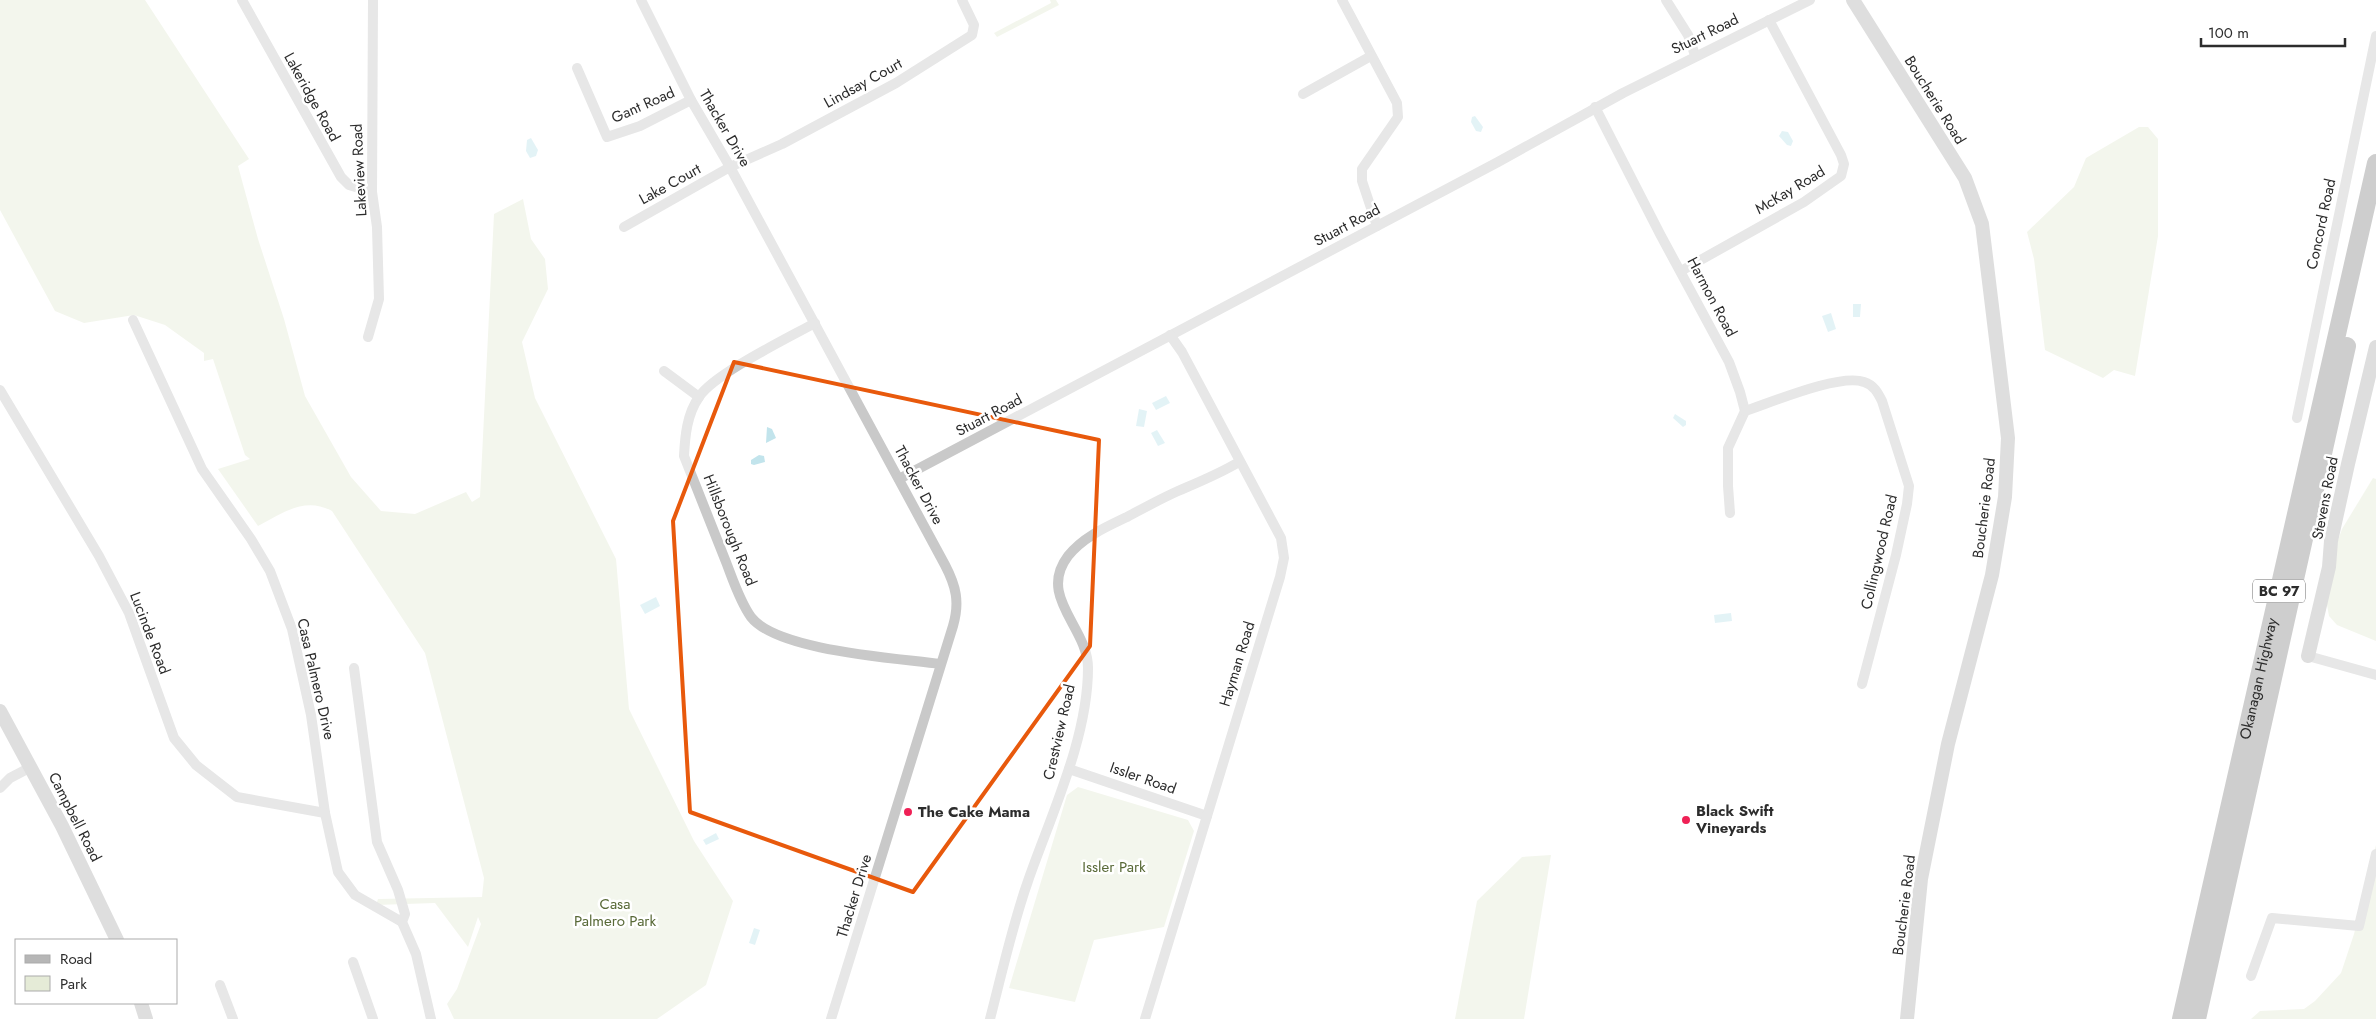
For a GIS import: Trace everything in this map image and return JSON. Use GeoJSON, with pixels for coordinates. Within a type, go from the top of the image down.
{"type":"FeatureCollection","features":[{"type":"Feature","properties":{"kind":"highway","name":"Okanagan Highway"},"geometry":{"type":"LineString","coordinates":[[2181,1019],[2376,163]]}},
{"type":"Feature","properties":{"kind":"highway","name":"Okanagan Highway"},"geometry":{"type":"LineString","coordinates":[[2197,1019],[2251,788],[2376,215]]}},
{"type":"Feature","properties":{"kind":"main road","name":"Boucherie Road"},"geometry":{"type":"LineString","coordinates":[[1853,0],[1966,178],[1982,224],[2008,438],[2005,497],[1992,575],[1948,744],[1921,879],[1907,1019]]}},
{"type":"Feature","properties":{"kind":"main road","name":"Stevens Road"},"geometry":{"type":"LineString","coordinates":[[2308,656],[2329,567],[2332,540],[2346,474],[2376,347]]}},
{"type":"Feature","properties":{"kind":"main road","name":"Campbell Road"},"geometry":{"type":"LineString","coordinates":[[0,711],[66,834],[117,939]]}},
{"type":"Feature","properties":{"kind":"main road"},"geometry":{"type":"LineString","coordinates":[[141,1004],[146,1019]]}},
{"type":"Feature","properties":{"kind":"street","name":"Lakeridge Road"},"geometry":{"type":"LineString","coordinates":[[242,0],[341,177],[349,186],[372,192]]}},
{"type":"Feature","properties":{"kind":"street","name":"Lakeview Road"},"geometry":{"type":"LineString","coordinates":[[368,337],[379,299],[377,226],[372,192],[373,0]]}},
{"type":"Feature","properties":{"kind":"street","name":"Thacker Drive"},"geometry":{"type":"LineString","coordinates":[[641,0],[691,100],[730,166],[955,585],[958,608],[831,1019]]}},
{"type":"Feature","properties":{"kind":"street","name":"Lindsay Court"},"geometry":{"type":"LineString","coordinates":[[730,166],[750,160],[896,83],[972,35],[974,25],[962,0]]}},
{"type":"Feature","properties":{"kind":"street"},"geometry":{"type":"LineString","coordinates":[[1342,0],[1397,103],[1398,117],[1362,169],[1362,181],[1377,226]]}},
{"type":"Feature","properties":{"kind":"street"},"geometry":{"type":"LineString","coordinates":[[1666,0],[1688,35],[1695,55]]}},
{"type":"Feature","properties":{"kind":"street","name":"Stuart Road"},"geometry":{"type":"LineString","coordinates":[[899,479],[1498,162],[1595,107],[1695,55],[1810,0]]}},
{"type":"Feature","properties":{"kind":"street","name":"McKay Road"},"geometry":{"type":"LineString","coordinates":[[1681,271],[1804,202],[1841,176],[1844,164],[1841,155],[1768,20]]}},
{"type":"Feature","properties":{"kind":"street","name":"Concord Road"},"geometry":{"type":"LineString","coordinates":[[2297,418],[2376,36]]}},
{"type":"Feature","properties":{"kind":"street"},"geometry":{"type":"LineString","coordinates":[[1303,94],[1371,56]]}},
{"type":"Feature","properties":{"kind":"street","name":"Gant Road"},"geometry":{"type":"LineString","coordinates":[[577,68],[607,136],[640,126],[691,100]]}},
{"type":"Feature","properties":{"kind":"street","name":"Harmon Road"},"geometry":{"type":"LineString","coordinates":[[1595,107],[1730,362],[1744,411]]}},
{"type":"Feature","properties":{"kind":"street","name":"Lake Court"},"geometry":{"type":"LineString","coordinates":[[624,227],[730,166]]}},
{"type":"Feature","properties":{"kind":"street","name":"Casa Palmero Drive"},"geometry":{"type":"LineString","coordinates":[[133,320],[202,469],[251,539],[270,571],[292,629],[311,715],[326,813],[338,872],[355,896],[402,922]]}},
{"type":"Feature","properties":{"kind":"street","name":"Hillsborough Road"},"geometry":{"type":"LineString","coordinates":[[815,323],[712,382],[699,397],[685,434],[684,456],[736,587],[751,618],[770,633],[790,640],[841,650],[940,664]]}},
{"type":"Feature","properties":{"kind":"street","name":"Hayman Road"},"geometry":{"type":"LineString","coordinates":[[1145,1019],[1280,577],[1284,558],[1281,538],[1182,352],[1170,335]]}},
{"type":"Feature","properties":{"kind":"street"},"geometry":{"type":"LineString","coordinates":[[664,371],[699,397]]}},
{"type":"Feature","properties":{"kind":"street","name":"Collingwood Road"},"geometry":{"type":"LineString","coordinates":[[1744,411],[1833,382],[1863,382],[1877,390],[1882,401],[1909,486],[1907,504],[1894,560],[1862,684]]}},
{"type":"Feature","properties":{"kind":"street","name":"Lucinde Road"},"geometry":{"type":"LineString","coordinates":[[0,390],[99,556],[130,613],[174,738],[196,765],[237,797],[326,813]]}},
{"type":"Feature","properties":{"kind":"street"},"geometry":{"type":"LineString","coordinates":[[1730,513],[1728,448],[1744,411]]}},
{"type":"Feature","properties":{"kind":"street","name":"Crestview Road"},"geometry":{"type":"LineString","coordinates":[[990,1019],[1023,896],[1069,769],[1085,701],[1088,667],[1083,643],[1060,602],[1058,574],[1068,557],[1082,542],[1110,525],[1176,492],[1222,473],[1239,462]]}},
{"type":"Feature","properties":{"kind":"street"},"geometry":{"type":"LineString","coordinates":[[2308,656],[2376,675]]}},
{"type":"Feature","properties":{"kind":"street"},"geometry":{"type":"LineString","coordinates":[[354,668],[377,842],[398,890],[405,914],[402,922],[416,954],[431,1019]]}},
{"type":"Feature","properties":{"kind":"street"},"geometry":{"type":"LineString","coordinates":[[0,788],[10,778],[31,767]]}},
{"type":"Feature","properties":{"kind":"street","name":"Issler Road"},"geometry":{"type":"LineString","coordinates":[[1069,769],[1207,816]]}},
{"type":"Feature","properties":{"kind":"street"},"geometry":{"type":"LineString","coordinates":[[2251,976],[2272,918],[2359,926],[2376,854]]}},
{"type":"Feature","properties":{"kind":"street"},"geometry":{"type":"LineString","coordinates":[[353,962],[374,1019]]}},
{"type":"Feature","properties":{"kind":"street"},"geometry":{"type":"LineString","coordinates":[[220,985],[233,1019]]}},
{"type":"Feature","properties":{"kind":"highlighted area"},"geometry":{"type":"Polygon","coordinates":[[[734,362],[1099,440],[1090,646],[913,892],[690,812],[673,521],[734,362]]]}},
{"type":"Feature","properties":{"kind":"green space","name":"Casa Palmero Park"},"geometry":{"type":"Polygon","coordinates":[[[0,0],[145,0],[249,159],[238,166],[305,396],[351,477],[381,511],[415,514],[466,492],[472,502],[480,497],[494,214],[523,199],[531,239],[545,259],[548,289],[522,342],[535,398],[616,559],[629,709],[694,841],[733,901],[706,985],[657,1019],[454,1019],[447,1004],[457,989],[481,924],[478,917],[468,947],[435,903],[376,905],[378,899],[482,897],[484,878],[425,653],[332,511],[313,505],[303,506],[285,512],[258,526],[218,469],[250,459],[245,455],[213,359],[204,361],[204,353],[165,325],[134,315],[84,323],[55,311],[0,210],[0,0]]]}},
{"type":"Feature","properties":{"kind":"green space"},"geometry":{"type":"Polygon","coordinates":[[[1050,0],[1056,0],[1059,5],[997,37],[994,33],[1051,3],[1050,0]]]}},
{"type":"Feature","properties":{"kind":"green space"},"geometry":{"type":"Polygon","coordinates":[[[2139,127],[2148,127],[2158,139],[2158,236],[2135,376],[2114,370],[2103,378],[2045,350],[2034,259],[2027,232],[2074,187],[2086,158],[2139,127]]]}},
{"type":"Feature","properties":{"kind":"green space"},"geometry":{"type":"Polygon","coordinates":[[[2373,478],[2376,479],[2376,641],[2337,625],[2329,616],[2323,583],[2342,529],[2373,478]]]}},
{"type":"Feature","properties":{"kind":"green space","name":"Issler Park"},"geometry":{"type":"Polygon","coordinates":[[[1078,787],[1188,820],[1194,831],[1164,927],[1094,940],[1075,1002],[1009,988],[1067,795],[1078,787]]]}},
{"type":"Feature","properties":{"kind":"green space"},"geometry":{"type":"Polygon","coordinates":[[[2376,845],[2376,1019],[2251,1019],[2260,1011],[2304,1009],[2315,1001],[2341,973],[2354,934],[2376,845]]]}},
{"type":"Feature","properties":{"kind":"green space"},"geometry":{"type":"Polygon","coordinates":[[[1551,855],[1524,1019],[1455,1019],[1477,901],[1522,857],[1551,855]]]}},
{"type":"Feature","properties":{"kind":"water"},"geometry":{"type":"Polygon","coordinates":[[[1475,116],[1483,127],[1481,132],[1476,131],[1471,122],[1472,117],[1475,116]]]}},
{"type":"Feature","properties":{"kind":"water"},"geometry":{"type":"Polygon","coordinates":[[[1782,131],[1788,132],[1793,141],[1791,146],[1787,145],[1779,136],[1782,131]]]}},
{"type":"Feature","properties":{"kind":"water"},"geometry":{"type":"Polygon","coordinates":[[[531,138],[538,150],[536,156],[530,158],[526,151],[527,140],[531,138]]]}},
{"type":"Feature","properties":{"kind":"water"},"geometry":{"type":"Polygon","coordinates":[[[1853,304],[1861,304],[1860,317],[1853,317],[1853,304]]]}},
{"type":"Feature","properties":{"kind":"water"},"geometry":{"type":"Polygon","coordinates":[[[1831,313],[1836,329],[1828,332],[1822,316],[1831,313]]]}},
{"type":"Feature","properties":{"kind":"water"},"geometry":{"type":"Polygon","coordinates":[[[1166,396],[1170,403],[1156,410],[1152,403],[1166,396]]]}},
{"type":"Feature","properties":{"kind":"water"},"geometry":{"type":"Polygon","coordinates":[[[1139,409],[1147,411],[1144,427],[1136,426],[1139,409]]]}},
{"type":"Feature","properties":{"kind":"water"},"geometry":{"type":"Polygon","coordinates":[[[1675,414],[1686,421],[1686,425],[1683,427],[1673,418],[1675,414]]]}},
{"type":"Feature","properties":{"kind":"water"},"geometry":{"type":"Polygon","coordinates":[[[767,427],[772,429],[776,438],[766,443],[767,427]]]}},
{"type":"Feature","properties":{"kind":"water"},"geometry":{"type":"Polygon","coordinates":[[[1157,430],[1165,443],[1158,446],[1151,433],[1157,430]]]}},
{"type":"Feature","properties":{"kind":"water"},"geometry":{"type":"Polygon","coordinates":[[[759,455],[764,456],[765,462],[751,464],[751,460],[759,455]]]}},
{"type":"Feature","properties":{"kind":"water"},"geometry":{"type":"Polygon","coordinates":[[[656,597],[660,606],[645,614],[640,605],[656,597]]]}},
{"type":"Feature","properties":{"kind":"water"},"geometry":{"type":"Polygon","coordinates":[[[1731,613],[1732,621],[1715,623],[1714,615],[1731,613]]]}},
{"type":"Feature","properties":{"kind":"water"},"geometry":{"type":"Polygon","coordinates":[[[716,833],[719,839],[706,845],[703,840],[716,833]]]}},
{"type":"Feature","properties":{"kind":"water"},"geometry":{"type":"Polygon","coordinates":[[[754,928],[760,930],[755,945],[749,943],[754,928]]]}},
{"type":"Feature","properties":{"kind":"place","name":"The Cake Mama"},"geometry":{"type":"Point","coordinates":[908,812]}},
{"type":"Feature","properties":{"kind":"place","name":"Black Swift Vineyards"},"geometry":{"type":"Point","coordinates":[1686,820]}}]}
